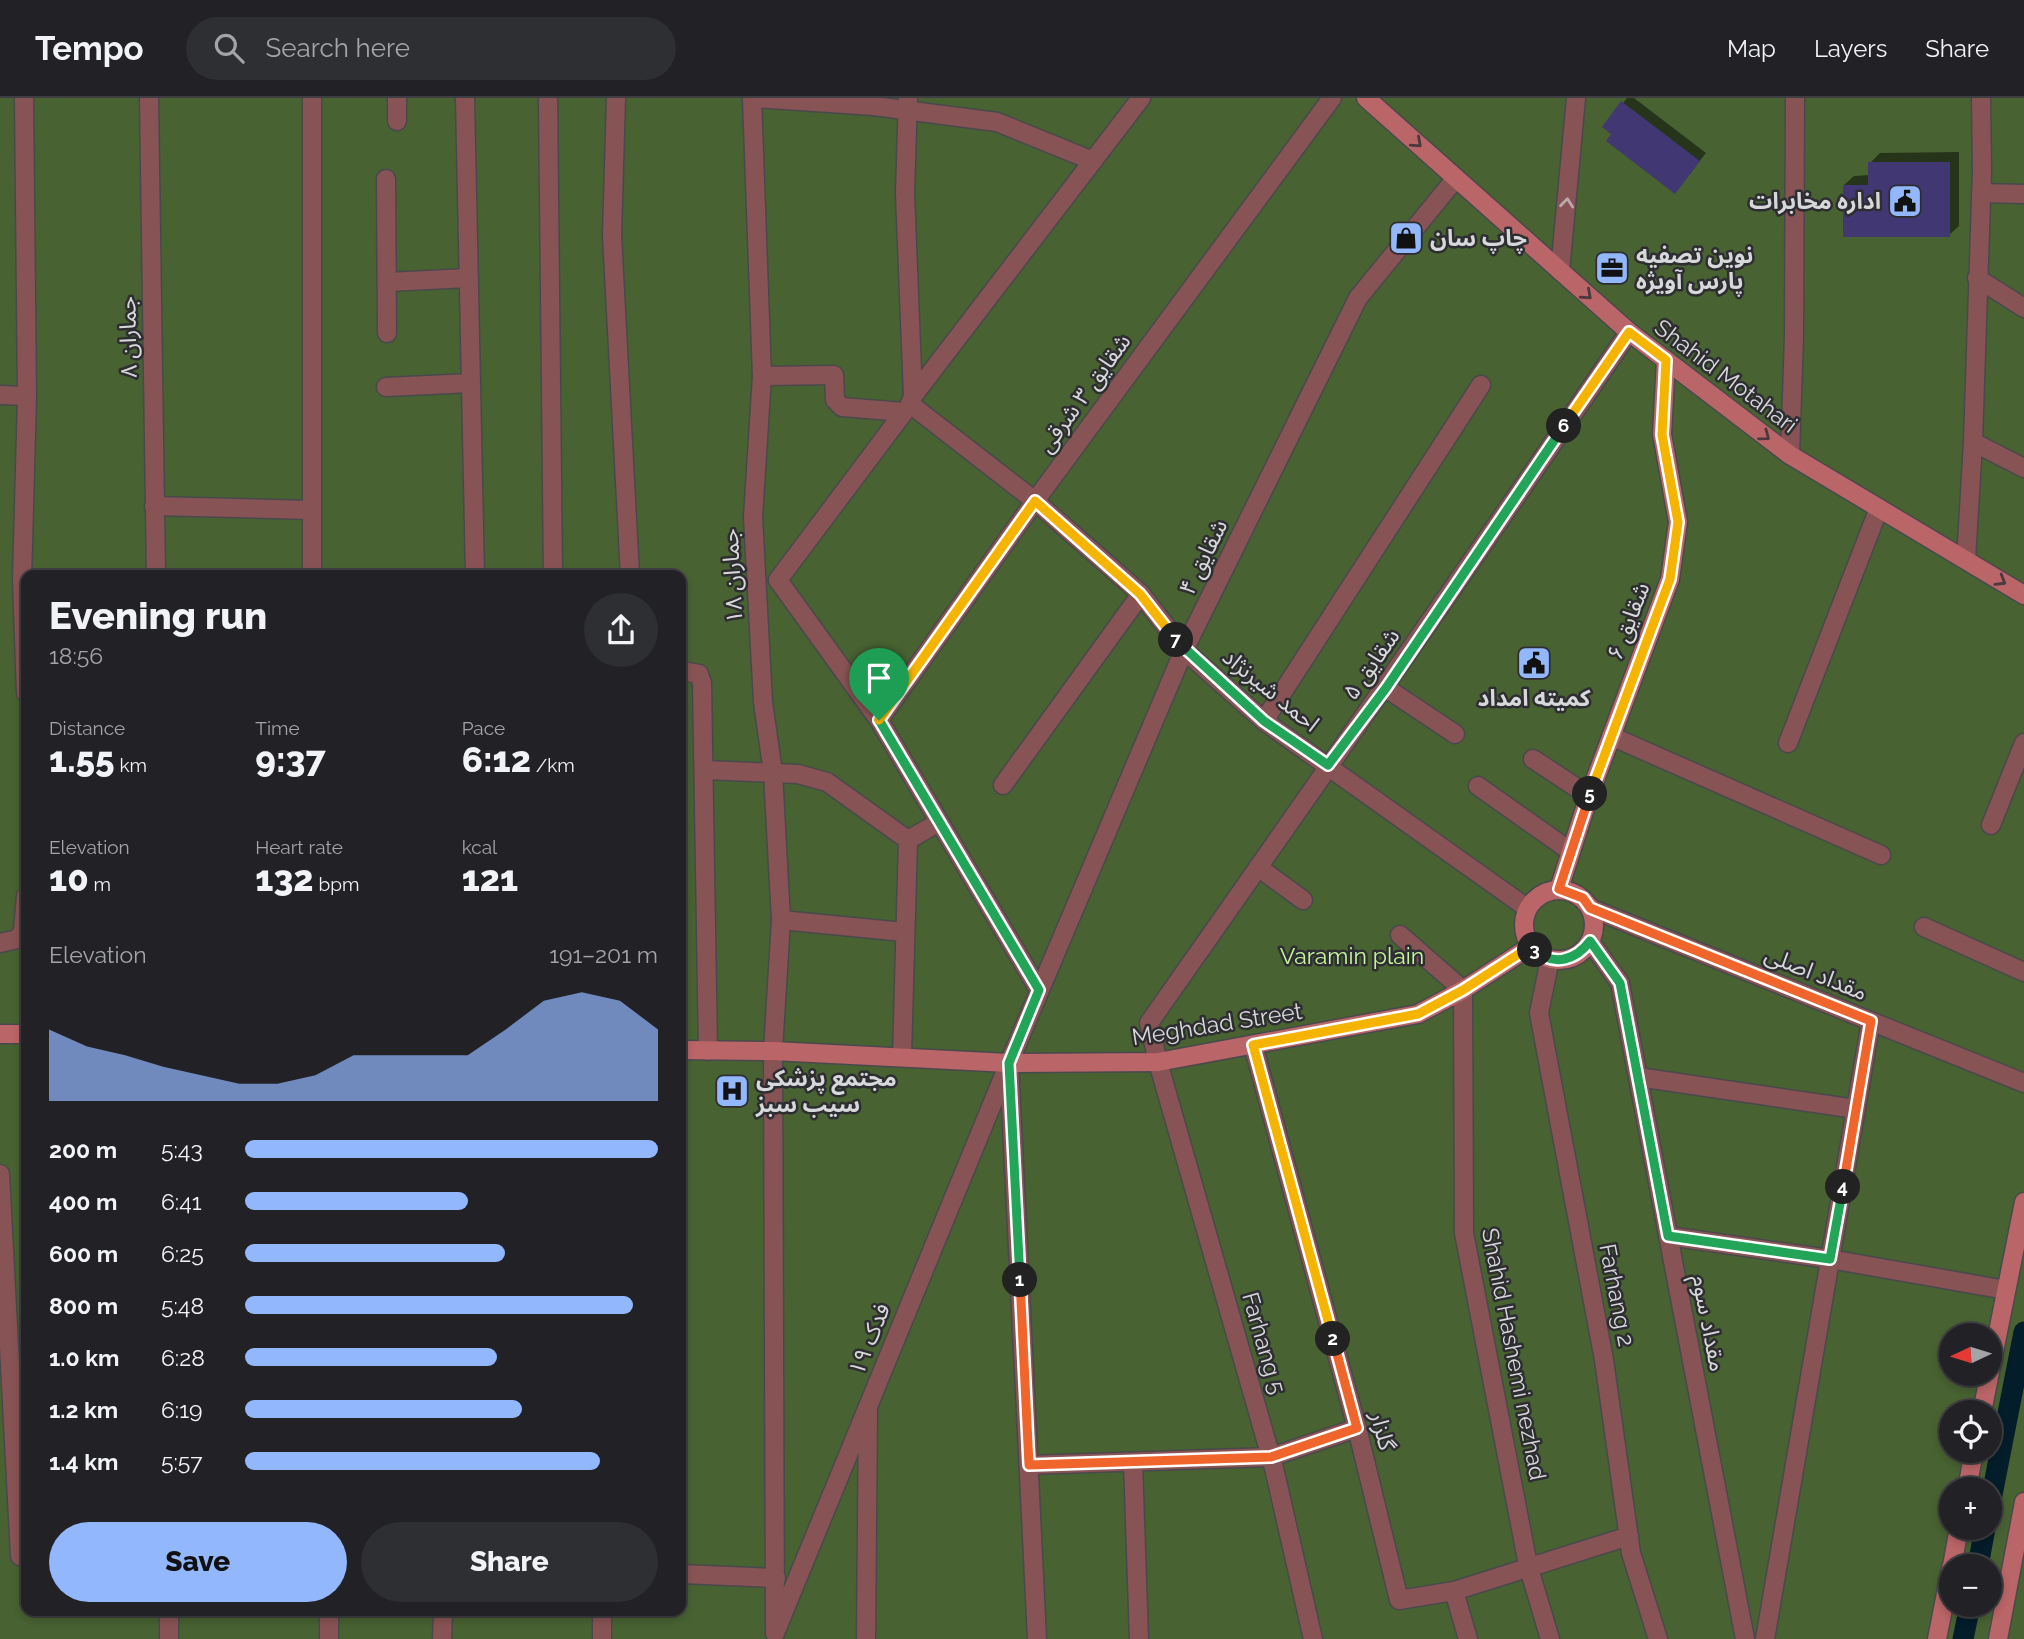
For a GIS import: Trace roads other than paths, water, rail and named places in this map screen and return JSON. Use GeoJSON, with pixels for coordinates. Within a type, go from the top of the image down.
{"type":"FeatureCollection","features":[{"type":"Feature","properties":{"kind":"main road","name":"Shahid Motahari"},"geometry":{"type":"LineString","coordinates":[[1366,98],[1629,332],[1790,455],[2024,595]]}},
{"type":"Feature","properties":{"kind":"main road","name":"شقایق ۶"},"geometry":{"type":"LineString","coordinates":[[1559,889],[1589,796],[1670,579],[1678,522],[1662,435],[1666,360]]}},
{"type":"Feature","properties":{"kind":"main road"},"geometry":{"type":"LineString","coordinates":[[1559,889],[1583,898],[1590,908],[1594,930],[1590,941],[1573,957],[1550,959],[1531,946],[1524,921],[1527,908],[1546,891],[1559,889]]}},
{"type":"Feature","properties":{"kind":"main road","name":"Meghdad Street"},"geometry":{"type":"LineString","coordinates":[[686,1050],[773,1051],[1009,1063],[1158,1062],[1418,1014],[1463,990],[1531,946]]}},
{"type":"Feature","properties":{"kind":"main road"},"geometry":{"type":"LineString","coordinates":[[0,1034],[21,1034]]}},
{"type":"Feature","properties":{"kind":"main road"},"geometry":{"type":"LineString","coordinates":[[1984,1400],[2024,1202]]}},
{"type":"Feature","properties":{"kind":"main road"},"geometry":{"type":"LineString","coordinates":[[1998,1639],[2024,1502]]}},
{"type":"Feature","properties":{"kind":"main road"},"geometry":{"type":"LineString","coordinates":[[1937,1639],[1941,1617]]}},
{"type":"Feature","properties":{"kind":"street"},"geometry":{"type":"LineString","coordinates":[[22,570],[27,396],[24,98]]}},
{"type":"Feature","properties":{"kind":"street","name":"جماران ۸"},"geometry":{"type":"LineString","coordinates":[[149,98],[156,570]]}},
{"type":"Feature","properties":{"kind":"street"},"geometry":{"type":"LineString","coordinates":[[312,98],[312,570]]}},
{"type":"Feature","properties":{"kind":"street"},"geometry":{"type":"LineString","coordinates":[[397,98],[397,121]]}},
{"type":"Feature","properties":{"kind":"street"},"geometry":{"type":"LineString","coordinates":[[465,98],[475,570]]}},
{"type":"Feature","properties":{"kind":"street"},"geometry":{"type":"LineString","coordinates":[[548,98],[553,570]]}},
{"type":"Feature","properties":{"kind":"street"},"geometry":{"type":"LineString","coordinates":[[616,98],[612,235],[630,570]]}},
{"type":"Feature","properties":{"kind":"street"},"geometry":{"type":"LineString","coordinates":[[754,98],[874,106],[906,105],[997,122],[1093,160]]}},
{"type":"Feature","properties":{"kind":"street","name":"جماران ۱۸"},"geometry":{"type":"LineString","coordinates":[[754,98],[762,376],[753,517],[763,702],[772,773],[781,920],[773,1051],[775,1636]]}},
{"type":"Feature","properties":{"kind":"street"},"geometry":{"type":"LineString","coordinates":[[756,583],[778,580],[1141,98]]}},
{"type":"Feature","properties":{"kind":"street","name":"شقایق ۳ شرقی"},"geometry":{"type":"LineString","coordinates":[[879,720],[1035,501],[1332,98]]}},
{"type":"Feature","properties":{"kind":"street"},"geometry":{"type":"LineString","coordinates":[[1560,271],[1576,98]]}},
{"type":"Feature","properties":{"kind":"street"},"geometry":{"type":"LineString","coordinates":[[1790,455],[1794,336],[1795,98]]}},
{"type":"Feature","properties":{"kind":"street"},"geometry":{"type":"LineString","coordinates":[[1966,559],[1973,442],[1981,193],[1981,98]]}},
{"type":"Feature","properties":{"kind":"street"},"geometry":{"type":"LineString","coordinates":[[906,105],[909,404]]}},
{"type":"Feature","properties":{"kind":"street","name":"شقایق ۴"},"geometry":{"type":"LineString","coordinates":[[1009,1063],[1184,650],[1358,298],[1456,178]]}},
{"type":"Feature","properties":{"kind":"street"},"geometry":{"type":"LineString","coordinates":[[386,179],[387,334]]}},
{"type":"Feature","properties":{"kind":"street"},"geometry":{"type":"LineString","coordinates":[[1981,193],[2024,194]]}},
{"type":"Feature","properties":{"kind":"street"},"geometry":{"type":"LineString","coordinates":[[387,282],[469,278]]}},
{"type":"Feature","properties":{"kind":"street"},"geometry":{"type":"LineString","coordinates":[[1977,278],[2024,308]]}},
{"type":"Feature","properties":{"kind":"street","name":"شقایق ۵"},"geometry":{"type":"LineString","coordinates":[[1158,1062],[1149,1023],[1328,765],[1386,688],[1629,332]]}},
{"type":"Feature","properties":{"kind":"street"},"geometry":{"type":"LineString","coordinates":[[762,376],[834,375],[835,400],[842,407],[909,404]]}},
{"type":"Feature","properties":{"kind":"street"},"geometry":{"type":"LineString","coordinates":[[386,387],[471,383]]}},
{"type":"Feature","properties":{"kind":"street"},"geometry":{"type":"LineString","coordinates":[[1264,721],[1481,386]]}},
{"type":"Feature","properties":{"kind":"street"},"geometry":{"type":"LineString","coordinates":[[0,395],[27,396]]}},
{"type":"Feature","properties":{"kind":"street","name":"احمد شیرنژاد"},"geometry":{"type":"LineString","coordinates":[[909,404],[1035,501],[1140,594],[1184,650],[1264,721],[1527,908]]}},
{"type":"Feature","properties":{"kind":"street"},"geometry":{"type":"LineString","coordinates":[[1973,442],[2024,467]]}},
{"type":"Feature","properties":{"kind":"street"},"geometry":{"type":"LineString","coordinates":[[155,506],[311,510]]}},
{"type":"Feature","properties":{"kind":"street"},"geometry":{"type":"LineString","coordinates":[[1788,743],[1879,508]]}},
{"type":"Feature","properties":{"kind":"street"},"geometry":{"type":"LineString","coordinates":[[778,580],[879,720],[1039,990]]}},
{"type":"Feature","properties":{"kind":"street"},"geometry":{"type":"LineString","coordinates":[[1003,785],[1140,594]]}},
{"type":"Feature","properties":{"kind":"street"},"geometry":{"type":"LineString","coordinates":[[686,671],[695,671],[702,683],[708,1051]]}},
{"type":"Feature","properties":{"kind":"street"},"geometry":{"type":"LineString","coordinates":[[1386,688],[1455,734]]}},
{"type":"Feature","properties":{"kind":"street"},"geometry":{"type":"LineString","coordinates":[[1611,736],[1881,855]]}},
{"type":"Feature","properties":{"kind":"street"},"geometry":{"type":"LineString","coordinates":[[1991,825],[2024,743]]}},
{"type":"Feature","properties":{"kind":"street"},"geometry":{"type":"LineString","coordinates":[[1532,760],[1589,796]]}},
{"type":"Feature","properties":{"kind":"street"},"geometry":{"type":"LineString","coordinates":[[705,770],[798,774],[827,782],[908,840]]}},
{"type":"Feature","properties":{"kind":"street"},"geometry":{"type":"LineString","coordinates":[[1478,786],[1570,851]]}},
{"type":"Feature","properties":{"kind":"street"},"geometry":{"type":"LineString","coordinates":[[908,840],[939,822]]}},
{"type":"Feature","properties":{"kind":"street"},"geometry":{"type":"LineString","coordinates":[[902,1057],[908,840]]}},
{"type":"Feature","properties":{"kind":"street"},"geometry":{"type":"LineString","coordinates":[[1258,867],[1303,900]]}},
{"type":"Feature","properties":{"kind":"street","name":"مقداد اصلی"},"geometry":{"type":"LineString","coordinates":[[1590,908],[2024,1083]]}},
{"type":"Feature","properties":{"kind":"street"},"geometry":{"type":"LineString","coordinates":[[781,920],[904,932]]}},
{"type":"Feature","properties":{"kind":"street"},"geometry":{"type":"LineString","coordinates":[[1924,927],[2024,972]]}},
{"type":"Feature","properties":{"kind":"street"},"geometry":{"type":"LineString","coordinates":[[0,943],[18,939],[21,934]]}},
{"type":"Feature","properties":{"kind":"street"},"geometry":{"type":"LineString","coordinates":[[1400,935],[1463,990]]}},
{"type":"Feature","properties":{"kind":"street","name":"مقداد سوم"},"geometry":{"type":"LineString","coordinates":[[1590,941],[1620,983],[1745,1639]]}},
{"type":"Feature","properties":{"kind":"street","name":"Farhang 2"},"geometry":{"type":"LineString","coordinates":[[1550,959],[1539,1013],[1604,1360],[1629,1536],[1658,1639]]}},
{"type":"Feature","properties":{"kind":"street","name":"Shahid Hashemi nezhad"},"geometry":{"type":"LineString","coordinates":[[1463,990],[1464,1233],[1528,1565],[1550,1639]]}},
{"type":"Feature","properties":{"kind":"street"},"geometry":{"type":"LineString","coordinates":[[1765,1639],[1871,1021]]}},
{"type":"Feature","properties":{"kind":"street","name":"گلزار"},"geometry":{"type":"LineString","coordinates":[[1253,1045],[1357,1428],[1399,1600],[1454,1591],[1528,1565],[1629,1536]]}},
{"type":"Feature","properties":{"kind":"street","name":"Farhang 5"},"geometry":{"type":"LineString","coordinates":[[1158,1062],[1271,1457],[1312,1639]]}},
{"type":"Feature","properties":{"kind":"street"},"geometry":{"type":"LineString","coordinates":[[1009,1063],[1037,1639]]}},
{"type":"Feature","properties":{"kind":"street","name":"فدک ۱۹"},"geometry":{"type":"LineString","coordinates":[[775,1636],[1009,1063]]}},
{"type":"Feature","properties":{"kind":"street"},"geometry":{"type":"LineString","coordinates":[[1638,1077],[1856,1109]]}},
{"type":"Feature","properties":{"kind":"street"},"geometry":{"type":"LineString","coordinates":[[0,1174],[4,1301],[20,1556]]}},
{"type":"Feature","properties":{"kind":"street"},"geometry":{"type":"LineString","coordinates":[[1668,1236],[1830,1259],[2006,1290]]}},
{"type":"Feature","properties":{"kind":"street"},"geometry":{"type":"LineString","coordinates":[[866,1639],[868,1406]]}},
{"type":"Feature","properties":{"kind":"street"},"geometry":{"type":"LineString","coordinates":[[1029,1465],[1271,1457],[1357,1428]]}},
{"type":"Feature","properties":{"kind":"street"},"geometry":{"type":"LineString","coordinates":[[1133,1462],[1139,1639]]}},
{"type":"Feature","properties":{"kind":"street"},"geometry":{"type":"LineString","coordinates":[[686,1574],[776,1578]]}},
{"type":"Feature","properties":{"kind":"street"},"geometry":{"type":"LineString","coordinates":[[1454,1591],[1468,1639]]}},
{"type":"Feature","properties":{"kind":"street"},"geometry":{"type":"LineString","coordinates":[[169,1616],[169,1639]]}},
{"type":"Feature","properties":{"kind":"street"},"geometry":{"type":"LineString","coordinates":[[329,1616],[329,1639]]}},
{"type":"Feature","properties":{"kind":"street"},"geometry":{"type":"LineString","coordinates":[[442,1639],[443,1616]]}},
{"type":"Feature","properties":{"kind":"street"},"geometry":{"type":"LineString","coordinates":[[601,1616],[602,1639]]}},
{"type":"Feature","properties":{"kind":"waterway"},"geometry":{"type":"LineString","coordinates":[[1996,1477],[2024,1332]]}},
{"type":"Feature","properties":{"kind":"waterway"},"geometry":{"type":"LineString","coordinates":[[1980,1554],[1983,1540]]}},
{"type":"Feature","properties":{"kind":"waterway"},"geometry":{"type":"LineString","coordinates":[[1963,1639],[1968,1617]]}},
{"type":"Feature","properties":{"kind":"place","name":"اداره مخابرات"},"geometry":{"type":"Point","coordinates":[1905,201]}},
{"type":"Feature","properties":{"kind":"place","name":"چاپ سان"},"geometry":{"type":"Point","coordinates":[1406,238]}},
{"type":"Feature","properties":{"kind":"place","name":"نوین تصفیه پارس آویژه"},"geometry":{"type":"Point","coordinates":[1612,268]}},
{"type":"Feature","properties":{"kind":"place","name":"کمیته امداد"},"geometry":{"type":"Point","coordinates":[1534,663]}},
{"type":"Feature","properties":{"kind":"place","name":"مجتمع پزشکی سیب سبز"},"geometry":{"type":"Point","coordinates":[732,1091]}},
{"type":"Feature","properties":{"kind":"park label","name":"Varamin plain"},"geometry":{"type":"Point","coordinates":[1352,956]}}]}
